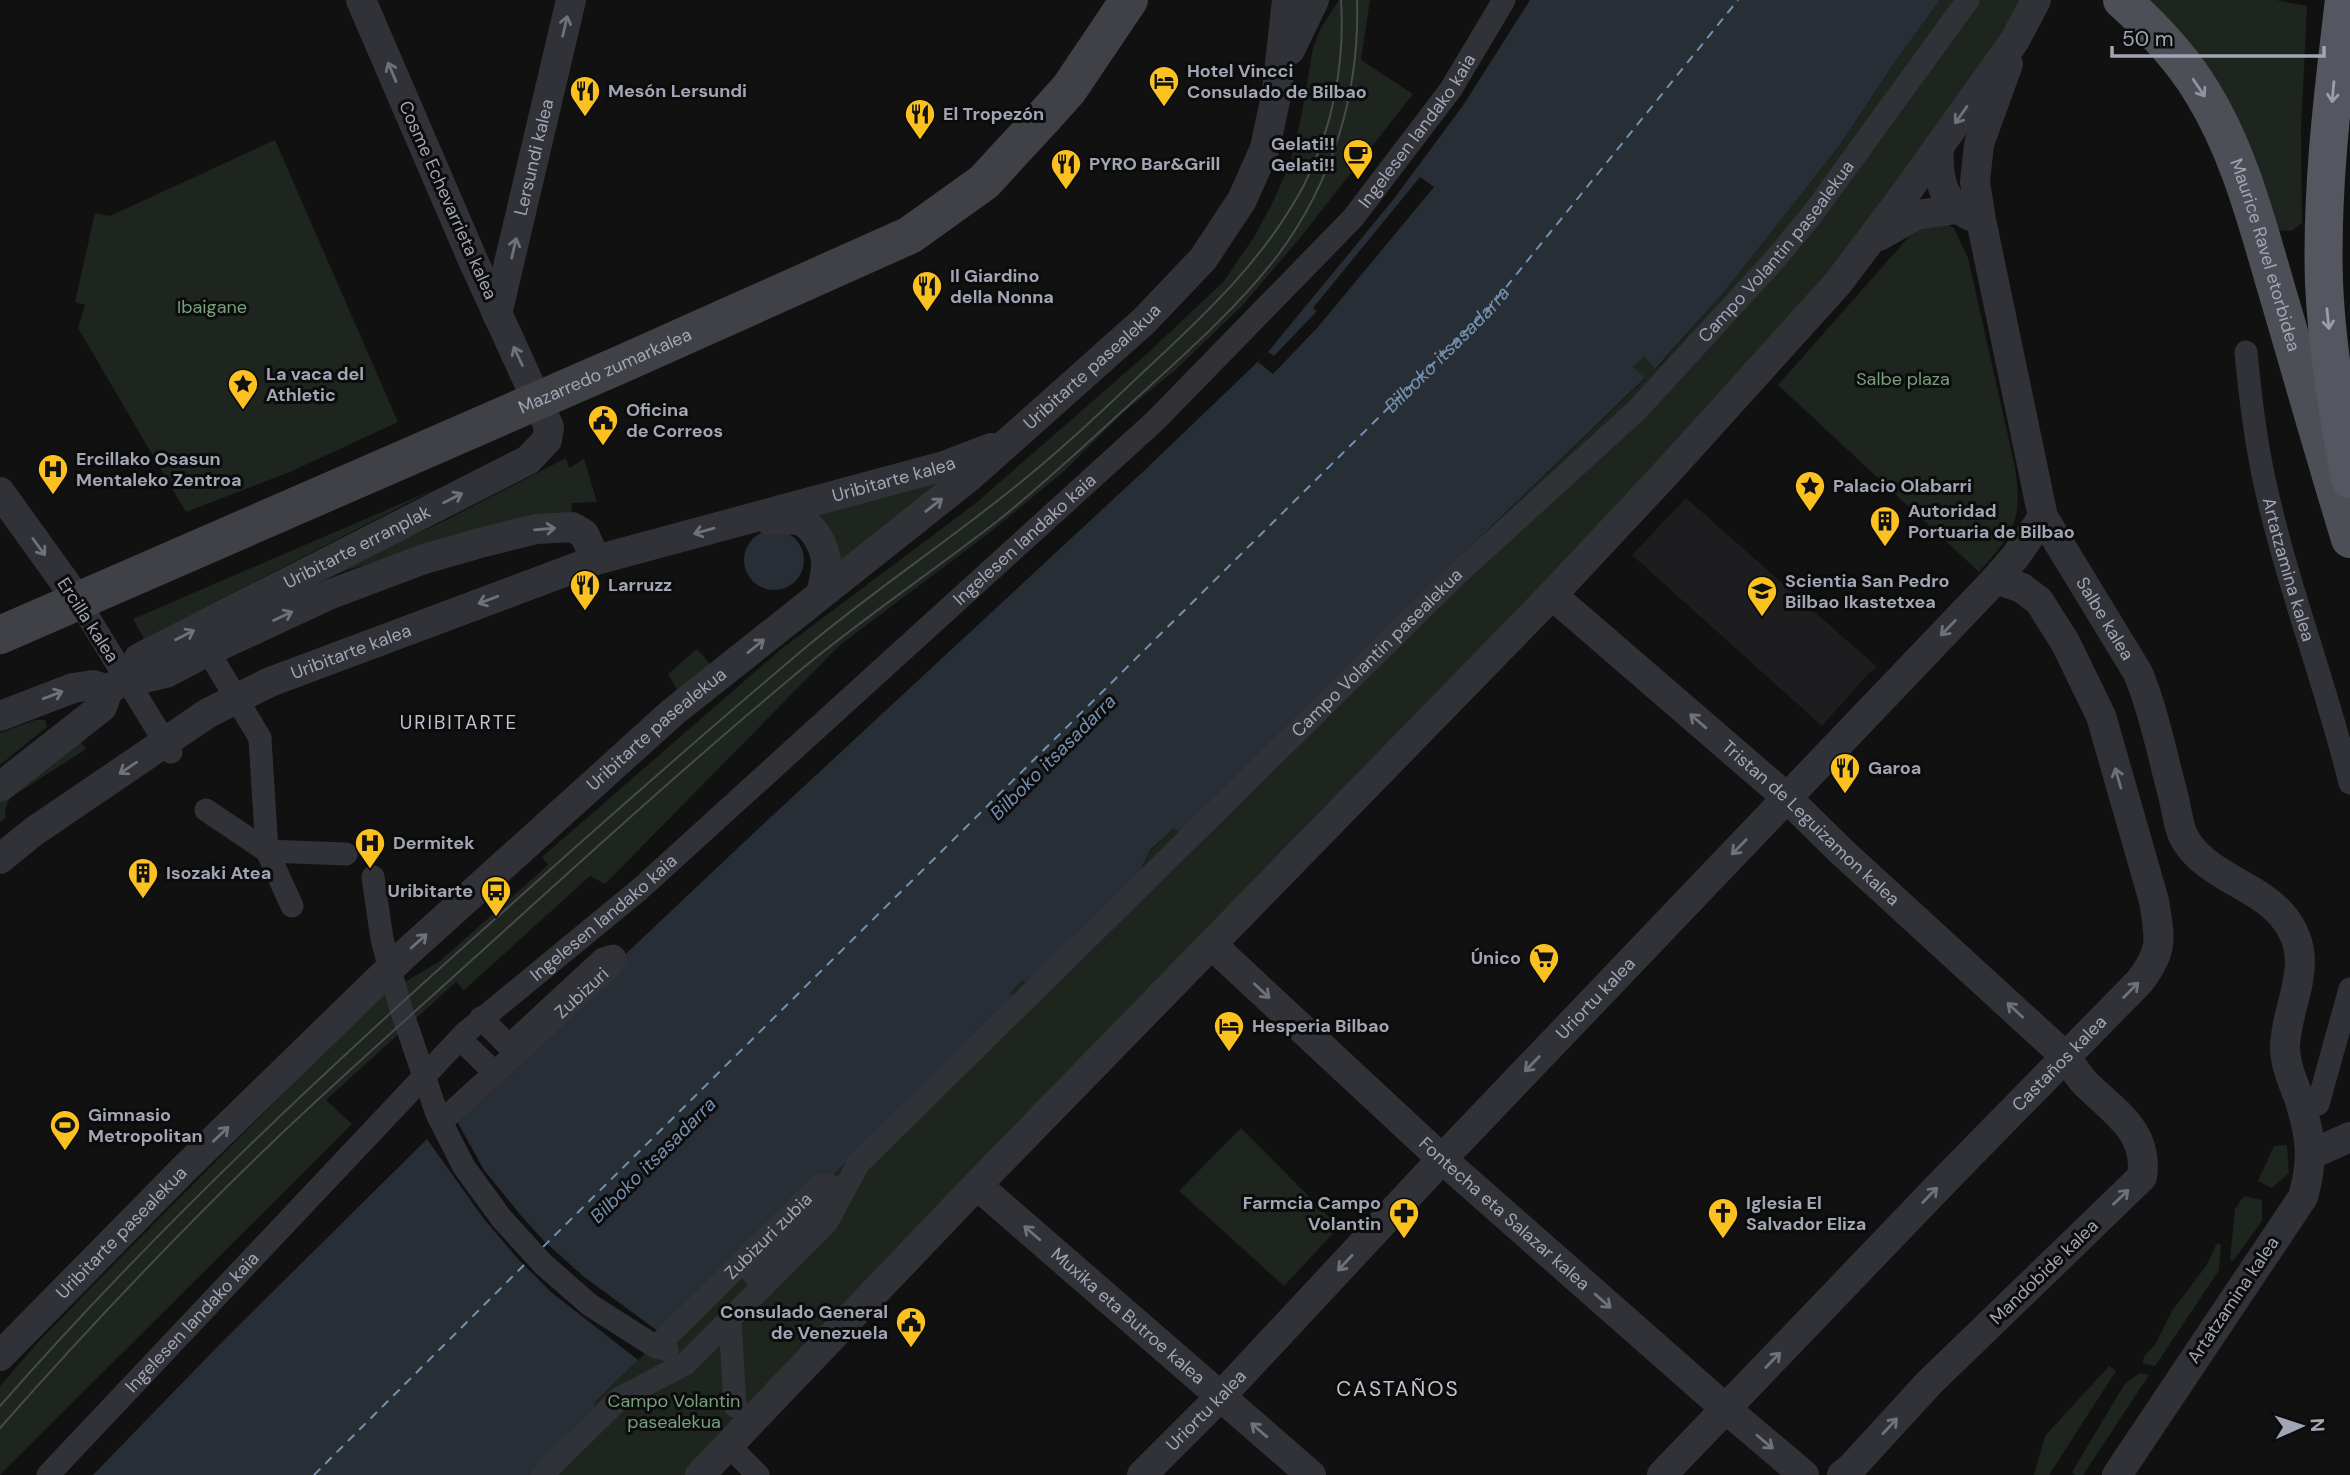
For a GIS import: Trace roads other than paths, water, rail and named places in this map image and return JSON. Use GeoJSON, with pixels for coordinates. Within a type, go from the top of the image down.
{"type":"FeatureCollection","features":[{"type":"Feature","properties":{"kind":"highway"},"geometry":{"type":"LineString","coordinates":[[2344,0],[2327,156],[2325,283],[2339,424],[2350,479]]}},
{"type":"Feature","properties":{"kind":"main road","name":"Mazarredo zumarkalea"},"geometry":{"type":"LineString","coordinates":[[0,635],[910,235],[984,182],[1069,89],[1129,0]]}},
{"type":"Feature","properties":{"kind":"main road","name":"Maurice Ravel etorbidea"},"geometry":{"type":"LineString","coordinates":[[2122,0],[2172,51],[2202,91],[2224,133],[2258,228],[2350,539]]}},
{"type":"Feature","properties":{"kind":"street","name":"Cosme Echevarrieta kalea"},"geometry":{"type":"LineString","coordinates":[[361,0],[497,314],[537,399]]}},
{"type":"Feature","properties":{"kind":"street","name":"Lersundi kalea"},"geometry":{"type":"LineString","coordinates":[[497,314],[571,0]]}},
{"type":"Feature","properties":{"kind":"street","name":"Uribitarte pasealekua"},"geometry":{"type":"LineString","coordinates":[[0,1356],[185,1168],[403,956],[673,712],[969,477],[1144,321],[1203,259],[1242,200],[1265,148],[1277,91],[1287,0]]}},
{"type":"Feature","properties":{"kind":"street","name":"Uribitarte pasealekua"},"geometry":{"type":"LineString","coordinates":[[1277,91],[1291,47],[1314,0]]}},
{"type":"Feature","properties":{"kind":"street","name":"Ingelesen landako kaia"},"geometry":{"type":"LineString","coordinates":[[48,1475],[481,1018],[640,889],[1155,421],[1353,218],[1451,89],[1504,0]]}},
{"type":"Feature","properties":{"kind":"street","name":"Campo Volantin pasealekua"},"geometry":{"type":"LineString","coordinates":[[542,1475],[620,1398],[685,1364],[730,1319],[757,1278],[827,1222],[858,1164],[1455,576],[1637,410],[1770,265],[1811,216],[1968,0]]}},
{"type":"Feature","properties":{"kind":"street"},"geometry":{"type":"LineString","coordinates":[[700,1475],[977,1185],[1552,595],[1679,460],[1838,283],[2015,40],[2035,3]]}},
{"type":"Feature","properties":{"kind":"street","name":"Salbe kalea"},"geometry":{"type":"LineString","coordinates":[[2015,40],[2004,79],[1979,144],[1968,214],[2043,517],[2138,673],[2148,698],[2185,839],[2203,861],[2281,915],[2295,938],[2300,959],[2299,987],[2289,1016],[2285,1047],[2312,1154]]}},
{"type":"Feature","properties":{"kind":"street"},"geometry":{"type":"LineString","coordinates":[[1938,146],[1937,169],[1944,189],[1968,214]]}},
{"type":"Feature","properties":{"kind":"street"},"geometry":{"type":"LineString","coordinates":[[1867,244],[1916,215],[1968,214]]}},
{"type":"Feature","properties":{"kind":"street","name":"Artatzamina kalea"},"geometry":{"type":"LineString","coordinates":[[2246,352],[2264,479],[2279,541],[2350,783]]}},
{"type":"Feature","properties":{"kind":"street","name":"Uribitarte erranplak"},"geometry":{"type":"LineString","coordinates":[[0,787],[102,707],[139,659],[527,460],[547,440],[550,427],[537,399]]}},
{"type":"Feature","properties":{"kind":"street","name":"Uribitarte kalea"},"geometry":{"type":"LineString","coordinates":[[0,859],[33,832],[208,713],[270,682],[596,560],[944,466],[1005,443]]}},
{"type":"Feature","properties":{"kind":"street","name":"Ercilla kalea"},"geometry":{"type":"LineString","coordinates":[[0,492],[79,601],[171,752]]}},
{"type":"Feature","properties":{"kind":"street","name":"Uriortu kalea"},"geometry":{"type":"LineString","coordinates":[[1142,1475],[1220,1397],[1442,1159],[1996,579],[2043,517]]}},
{"type":"Feature","properties":{"kind":"street","name":"Uribitarte kalea"},"geometry":{"type":"LineString","coordinates":[[739,521],[793,519],[805,523],[817,536],[827,564],[821,594]]}},
{"type":"Feature","properties":{"kind":"street","name":"Uribitarte erranplak"},"geometry":{"type":"LineString","coordinates":[[120,682],[166,673],[211,656],[331,594],[383,573],[525,532],[572,527],[584,534],[596,560]]}},
{"type":"Feature","properties":{"kind":"street","name":"Castaños kalea"},"geometry":{"type":"LineString","coordinates":[[1662,1475],[2140,981],[2159,950],[2154,901],[2101,716],[2065,642],[2039,601],[2022,588],[1996,579]]}},
{"type":"Feature","properties":{"kind":"street","name":"Tristan de Leguizamon kalea"},"geometry":{"type":"LineString","coordinates":[[1552,595],[1787,797],[1842,852],[2066,1057]]}},
{"type":"Feature","properties":{"kind":"street"},"geometry":{"type":"LineString","coordinates":[[211,656],[260,739],[267,851],[292,905]]}},
{"type":"Feature","properties":{"kind":"street"},"geometry":{"type":"LineString","coordinates":[[0,716],[73,688],[120,682]]}},
{"type":"Feature","properties":{"kind":"street"},"geometry":{"type":"LineString","coordinates":[[206,810],[267,851],[346,854]]}},
{"type":"Feature","properties":{"kind":"street"},"geometry":{"type":"LineString","coordinates":[[373,877],[382,939],[400,1006],[441,1122]]}},
{"type":"Feature","properties":{"kind":"street","name":"Fontecha eta Salazar kalea"},"geometry":{"type":"LineString","coordinates":[[1212,945],[1442,1159],[1804,1475]]}},
{"type":"Feature","properties":{"kind":"street","name":"Zubizuri"},"geometry":{"type":"LineString","coordinates":[[441,1122],[607,970],[615,958],[612,956],[603,959],[509,1046],[481,1018]]}},
{"type":"Feature","properties":{"kind":"street"},"geometry":{"type":"LineString","coordinates":[[2318,1104],[2350,989]]}},
{"type":"Feature","properties":{"kind":"street"},"geometry":{"type":"LineString","coordinates":[[460,1039],[488,1068]]}},
{"type":"Feature","properties":{"kind":"street","name":"Mandobide kalea"},"geometry":{"type":"LineString","coordinates":[[1842,1475],[1929,1383],[2142,1177],[2144,1164],[2135,1134],[2108,1102],[2084,1083],[2066,1057]]}},
{"type":"Feature","properties":{"kind":"street","name":"Zubizuri zubia"},"geometry":{"type":"LineString","coordinates":[[441,1122],[464,1167],[502,1219],[543,1264],[590,1306],[661,1349],[819,1186],[829,1185],[824,1197],[757,1278]]}},
{"type":"Feature","properties":{"kind":"street"},"geometry":{"type":"LineString","coordinates":[[2312,1154],[2350,1138]]}},
{"type":"Feature","properties":{"kind":"street","name":"Artatzamina kalea"},"geometry":{"type":"LineString","coordinates":[[2117,1475],[2303,1197],[2312,1154]]}},
{"type":"Feature","properties":{"kind":"street","name":"Muxika eta Butroe kalea"},"geometry":{"type":"LineString","coordinates":[[977,1185],[1311,1475]]}},
{"type":"Feature","properties":{"kind":"street"},"geometry":{"type":"LineString","coordinates":[[730,1319],[735,1406]]}},
{"type":"Feature","properties":{"kind":"street"},"geometry":{"type":"LineString","coordinates":[[728,1445],[758,1475]]}},
{"type":"Feature","properties":{"kind":"water","name":"Bilboko itsasadarra"},"geometry":{"type":"Polygon","coordinates":[[[1530,0],[1940,0],[1894,63],[1840,145],[1724,292],[1655,369],[1644,357],[1633,367],[1645,378],[1442,574],[1181,835],[1174,828],[1150,850],[1136,880],[1028,985],[1022,980],[1010,993],[1014,998],[595,1402],[594,1411],[530,1475],[93,1475],[223,1341],[427,1139],[1268,352],[1393,200],[1464,104],[1530,0]]]}},
{"type":"Feature","properties":{"kind":"water"},"geometry":{"type":"Polygon","coordinates":[[[774,530],[791,535],[799,543],[804,560],[799,577],[791,585],[774,590],[757,585],[749,577],[744,560],[749,543],[757,535],[774,530]]]}},
{"type":"Feature","properties":{"kind":"tram line"},"geometry":{"type":"LineString","coordinates":[[0,1406],[119,1276],[181,1213],[308,1090],[438,970],[653,778],[805,648],[990,507],[1086,426],[1217,301],[1273,235],[1304,185],[1314,163],[1330,118],[1339,71],[1341,0]]}},
{"type":"Feature","properties":{"kind":"tram line"},"geometry":{"type":"LineString","coordinates":[[0,1428],[172,1243],[279,1136],[351,1069],[591,852],[816,657],[1019,503],[1168,370],[1233,306],[1278,255],[1314,197],[1328,166],[1348,102],[1354,68],[1357,0]]}},
{"type":"Feature","properties":{"kind":"place","name":"Hotel Vincci Consulado de Bilbao"},"geometry":{"type":"Point","coordinates":[1164,108]}},
{"type":"Feature","properties":{"kind":"place","name":"Mesón Lersundi"},"geometry":{"type":"Point","coordinates":[585,118]}},
{"type":"Feature","properties":{"kind":"place","name":"El Tropezón"},"geometry":{"type":"Point","coordinates":[920,141]}},
{"type":"Feature","properties":{"kind":"place","name":"Gelati!! Gelati!!"},"geometry":{"type":"Point","coordinates":[1358,181]}},
{"type":"Feature","properties":{"kind":"place","name":"PYRO Bar&Grill"},"geometry":{"type":"Point","coordinates":[1066,191]}},
{"type":"Feature","properties":{"kind":"place","name":"Il Giardino della Nonna"},"geometry":{"type":"Point","coordinates":[927,313]}},
{"type":"Feature","properties":{"kind":"place","name":"La vaca del Athletic"},"geometry":{"type":"Point","coordinates":[243,411]}},
{"type":"Feature","properties":{"kind":"place","name":"Oficina de Correos"},"geometry":{"type":"Point","coordinates":[603,447]}},
{"type":"Feature","properties":{"kind":"place","name":"Ercillako Osasun Mentaleko Zentroa"},"geometry":{"type":"Point","coordinates":[53,496]}},
{"type":"Feature","properties":{"kind":"place","name":"Palacio Olabarri"},"geometry":{"type":"Point","coordinates":[1810,513]}},
{"type":"Feature","properties":{"kind":"place","name":"Autoridad Portuaria de Bilbao"},"geometry":{"type":"Point","coordinates":[1885,548]}},
{"type":"Feature","properties":{"kind":"place","name":"Larruzz"},"geometry":{"type":"Point","coordinates":[585,612]}},
{"type":"Feature","properties":{"kind":"place","name":"Scientia San Pedro Bilbao Ikastetxea"},"geometry":{"type":"Point","coordinates":[1762,618]}},
{"type":"Feature","properties":{"kind":"place","name":"Garoa"},"geometry":{"type":"Point","coordinates":[1845,795]}},
{"type":"Feature","properties":{"kind":"place","name":"Dermitek"},"geometry":{"type":"Point","coordinates":[370,870]}},
{"type":"Feature","properties":{"kind":"place","name":"Isozaki Atea"},"geometry":{"type":"Point","coordinates":[143,900]}},
{"type":"Feature","properties":{"kind":"place","name":"Uribitarte"},"geometry":{"type":"Point","coordinates":[496,918]}},
{"type":"Feature","properties":{"kind":"place","name":"Único"},"geometry":{"type":"Point","coordinates":[1544,985]}},
{"type":"Feature","properties":{"kind":"place","name":"Hesperia Bilbao"},"geometry":{"type":"Point","coordinates":[1229,1053]}},
{"type":"Feature","properties":{"kind":"place","name":"Gimnasio Metropolitan"},"geometry":{"type":"Point","coordinates":[65,1152]}},
{"type":"Feature","properties":{"kind":"place","name":"Farmcia Campo Volantin"},"geometry":{"type":"Point","coordinates":[1404,1240]}},
{"type":"Feature","properties":{"kind":"place","name":"Iglesia El Salvador Eliza"},"geometry":{"type":"Point","coordinates":[1723,1240]}},
{"type":"Feature","properties":{"kind":"place","name":"Consulado General de Venezuela"},"geometry":{"type":"Point","coordinates":[911,1349]}},
{"type":"Feature","properties":{"kind":"district","name":"URIBITARTE"},"geometry":{"type":"Point","coordinates":[459,722]}},
{"type":"Feature","properties":{"kind":"district","name":"CASTAÑOS"},"geometry":{"type":"Point","coordinates":[1398,1389]}},
{"type":"Feature","properties":{"kind":"park label","name":"Ibaigane"},"geometry":{"type":"Point","coordinates":[212,307]}},
{"type":"Feature","properties":{"kind":"park label","name":"Salbe plaza"},"geometry":{"type":"Point","coordinates":[1903,379]}}]}
